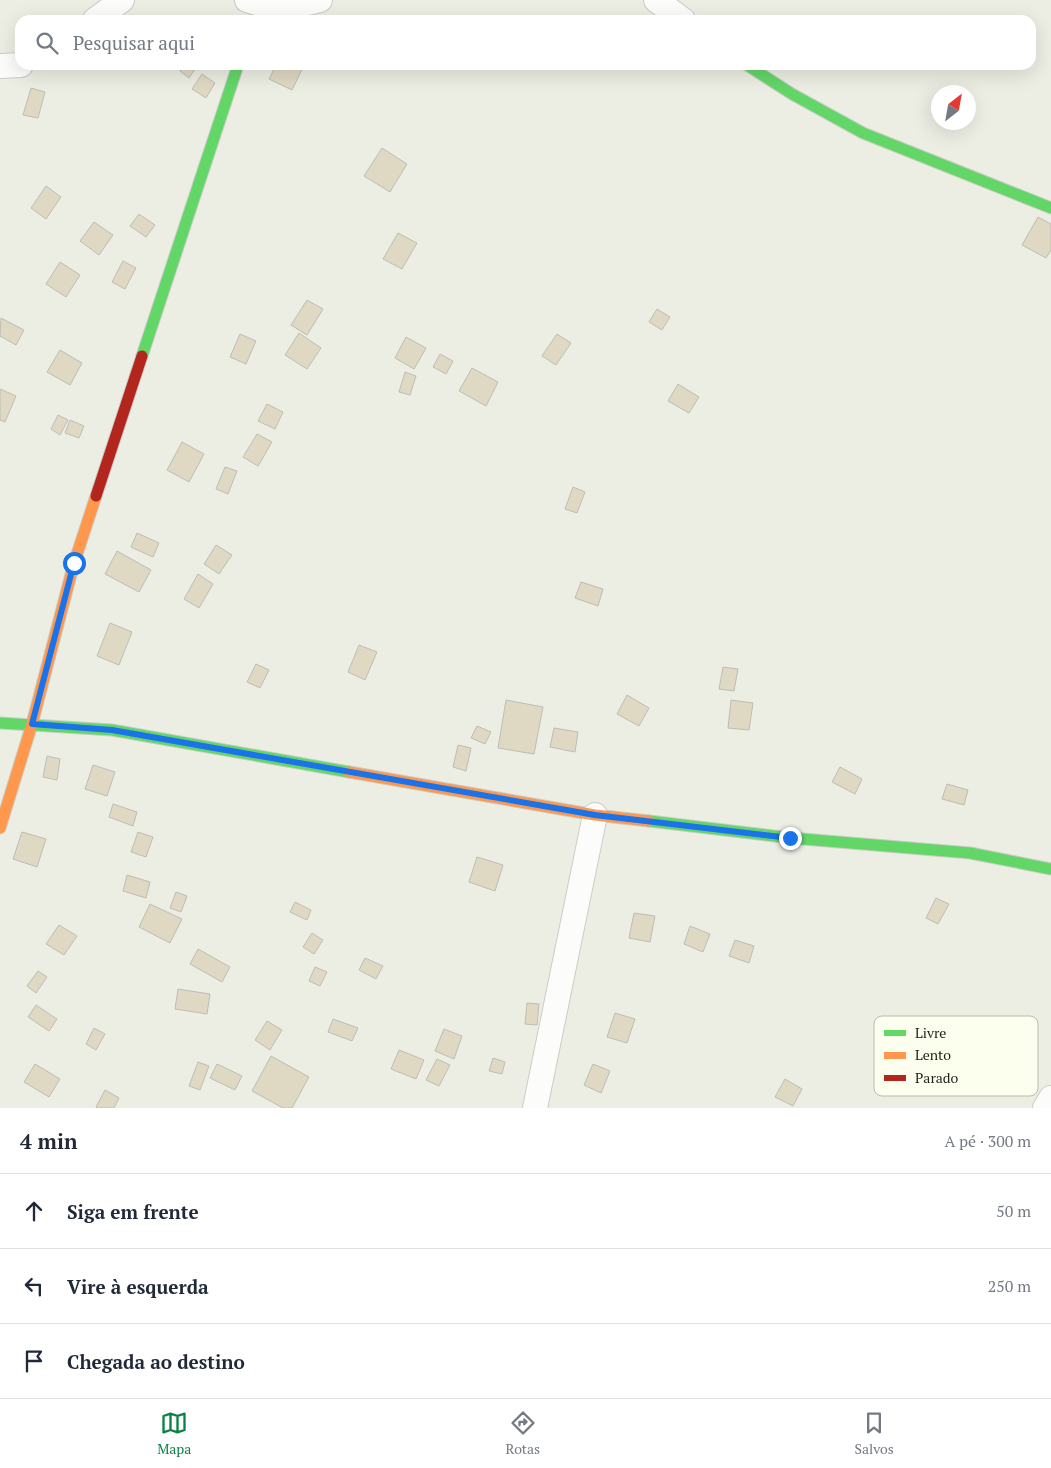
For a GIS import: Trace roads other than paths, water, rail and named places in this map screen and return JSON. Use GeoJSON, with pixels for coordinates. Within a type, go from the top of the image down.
{"type":"FeatureCollection","features":[{"type":"Feature","properties":{"kind":"street"},"geometry":{"type":"LineString","coordinates":[[102,15],[122,0]]}},
{"type":"Feature","properties":{"kind":"street"},"geometry":{"type":"LineString","coordinates":[[253,8],[308,4],[320,0]]}},
{"type":"Feature","properties":{"kind":"street"},"geometry":{"type":"LineString","coordinates":[[656,0],[676,15]]}},
{"type":"Feature","properties":{"kind":"street"},"geometry":{"type":"LineString","coordinates":[[0,66],[15,65]]}},
{"type":"Feature","properties":{"kind":"street"},"geometry":{"type":"LineString","coordinates":[[0,828],[32,724],[74,563],[236,70]]}},
{"type":"Feature","properties":{"kind":"street"},"geometry":{"type":"LineString","coordinates":[[755,70],[792,94],[862,133],[1051,208]]}},
{"type":"Feature","properties":{"kind":"street"},"geometry":{"type":"LineString","coordinates":[[0,723],[112,730],[595,815],[790,838],[970,853],[1051,869]]}},
{"type":"Feature","properties":{"kind":"street"},"geometry":{"type":"LineString","coordinates":[[535,1108],[595,815]]}},
{"type":"Feature","properties":{"kind":"street"},"geometry":{"type":"LineString","coordinates":[[1046,1108],[1051,1098]]}}]}
